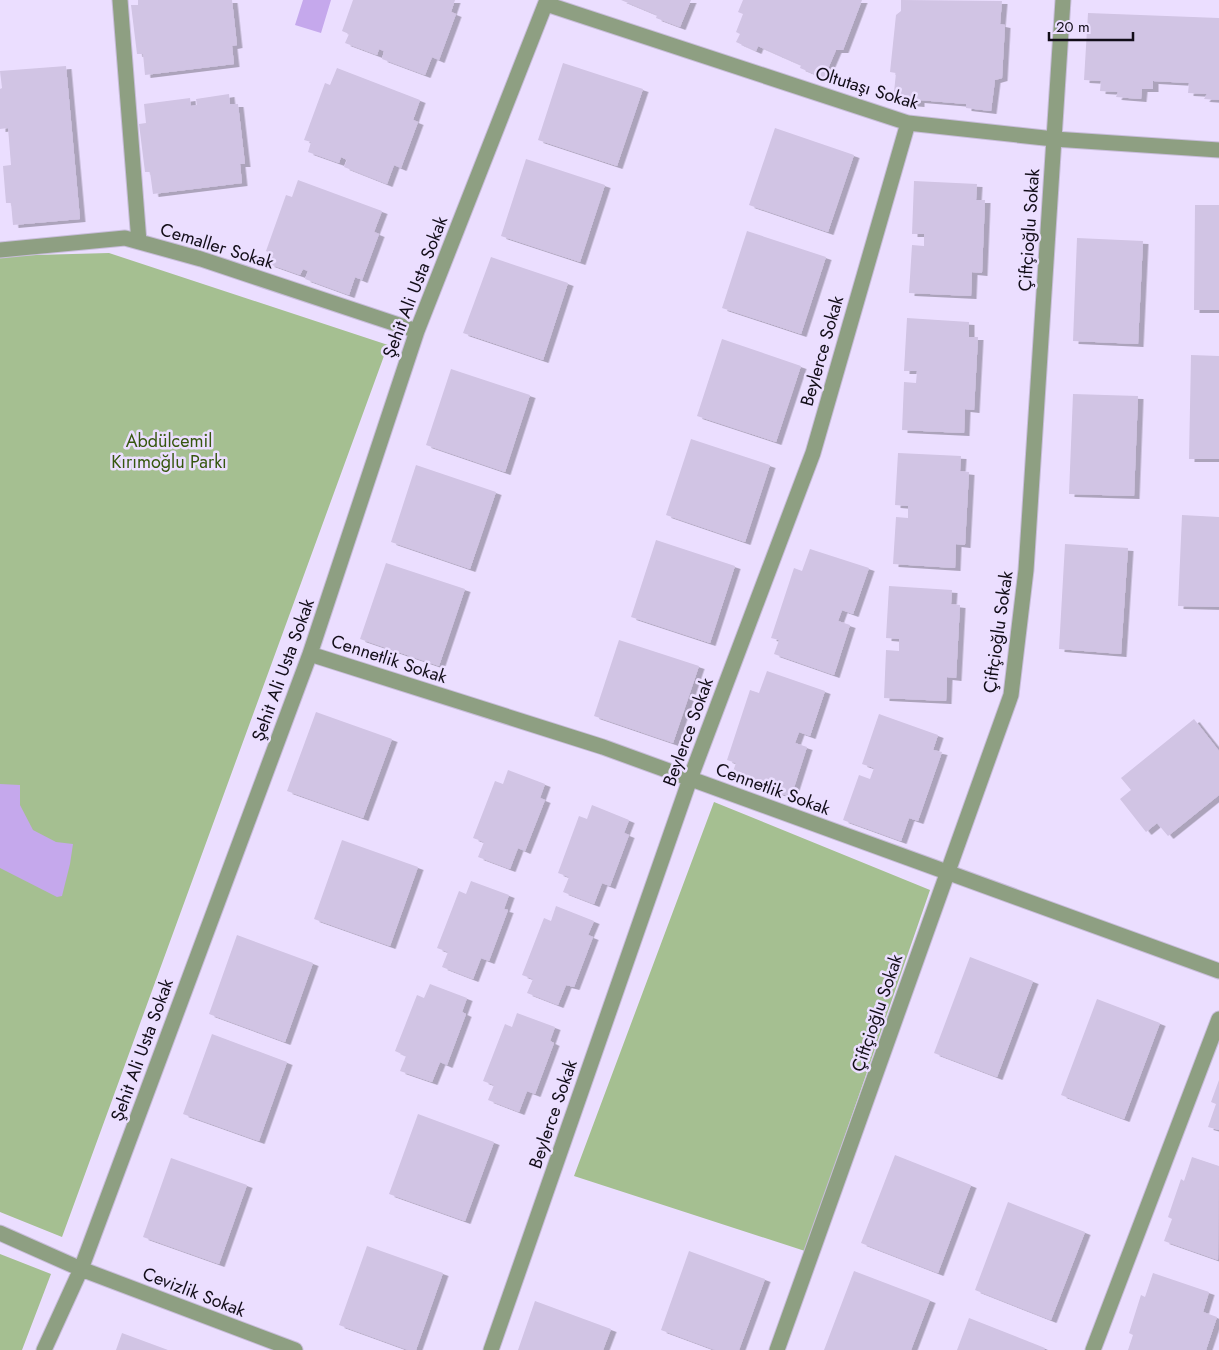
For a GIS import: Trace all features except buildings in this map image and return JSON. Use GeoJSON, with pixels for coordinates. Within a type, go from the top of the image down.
{"type":"FeatureCollection","features":[{"type":"Feature","properties":{"kind":"street"},"geometry":{"type":"LineString","coordinates":[[120,0],[139,242]]}},
{"type":"Feature","properties":{"kind":"street","name":"Çiftçioğlu Sokak"},"geometry":{"type":"LineString","coordinates":[[777,1350],[1011,695],[1026,570],[1063,0]]}},
{"type":"Feature","properties":{"kind":"street","name":"Oltutaşı Sokak"},"geometry":{"type":"LineString","coordinates":[[547,2],[908,123],[1054,139],[1219,150]]}},
{"type":"Feature","properties":{"kind":"street","name":"Şehit Ali Usta Sokak"},"geometry":{"type":"LineString","coordinates":[[44,1350],[81,1269],[310,654],[417,331],[547,2]]}},
{"type":"Feature","properties":{"kind":"street","name":"Beylerce Sokak"},"geometry":{"type":"LineString","coordinates":[[491,1350],[690,779],[813,453],[908,123]]}},
{"type":"Feature","properties":{"kind":"street","name":"Cemaller Sokak"},"geometry":{"type":"LineString","coordinates":[[0,250],[125,238],[201,258],[417,331]]}},
{"type":"Feature","properties":{"kind":"street","name":"Cennetlik Sokak"},"geometry":{"type":"LineString","coordinates":[[310,654],[603,747],[1219,971]]}},
{"type":"Feature","properties":{"kind":"street"},"geometry":{"type":"LineString","coordinates":[[1093,1350],[1219,1019]]}},
{"type":"Feature","properties":{"kind":"street","name":"Cevizlik Sokak"},"geometry":{"type":"LineString","coordinates":[[0,1233],[81,1269],[295,1350]]}},
{"type":"Feature","properties":{"kind":"green space","name":"Abdülcemil Kırımoğlu Parkı"},"geometry":{"type":"Polygon","coordinates":[[[109,253],[388,345],[62,1237],[0,1212],[0,256],[109,253]]]}},
{"type":"Feature","properties":{"kind":"green space"},"geometry":{"type":"Polygon","coordinates":[[[714,802],[930,890],[805,1251],[574,1176],[714,802]]]}},
{"type":"Feature","properties":{"kind":"green space"},"geometry":{"type":"Polygon","coordinates":[[[0,1254],[51,1274],[22,1350],[0,1350],[0,1254]]]}},
{"type":"Feature","properties":{"kind":"shaded area"},"geometry":{"type":"Polygon","coordinates":[[[303,0],[331,0],[321,33],[295,25],[303,0]]]}},
{"type":"Feature","properties":{"kind":"shaded area"},"geometry":{"type":"Polygon","coordinates":[[[0,784],[20,785],[20,805],[33,830],[56,842],[73,844],[62,896],[57,897],[0,868],[0,784]]]}}]}
